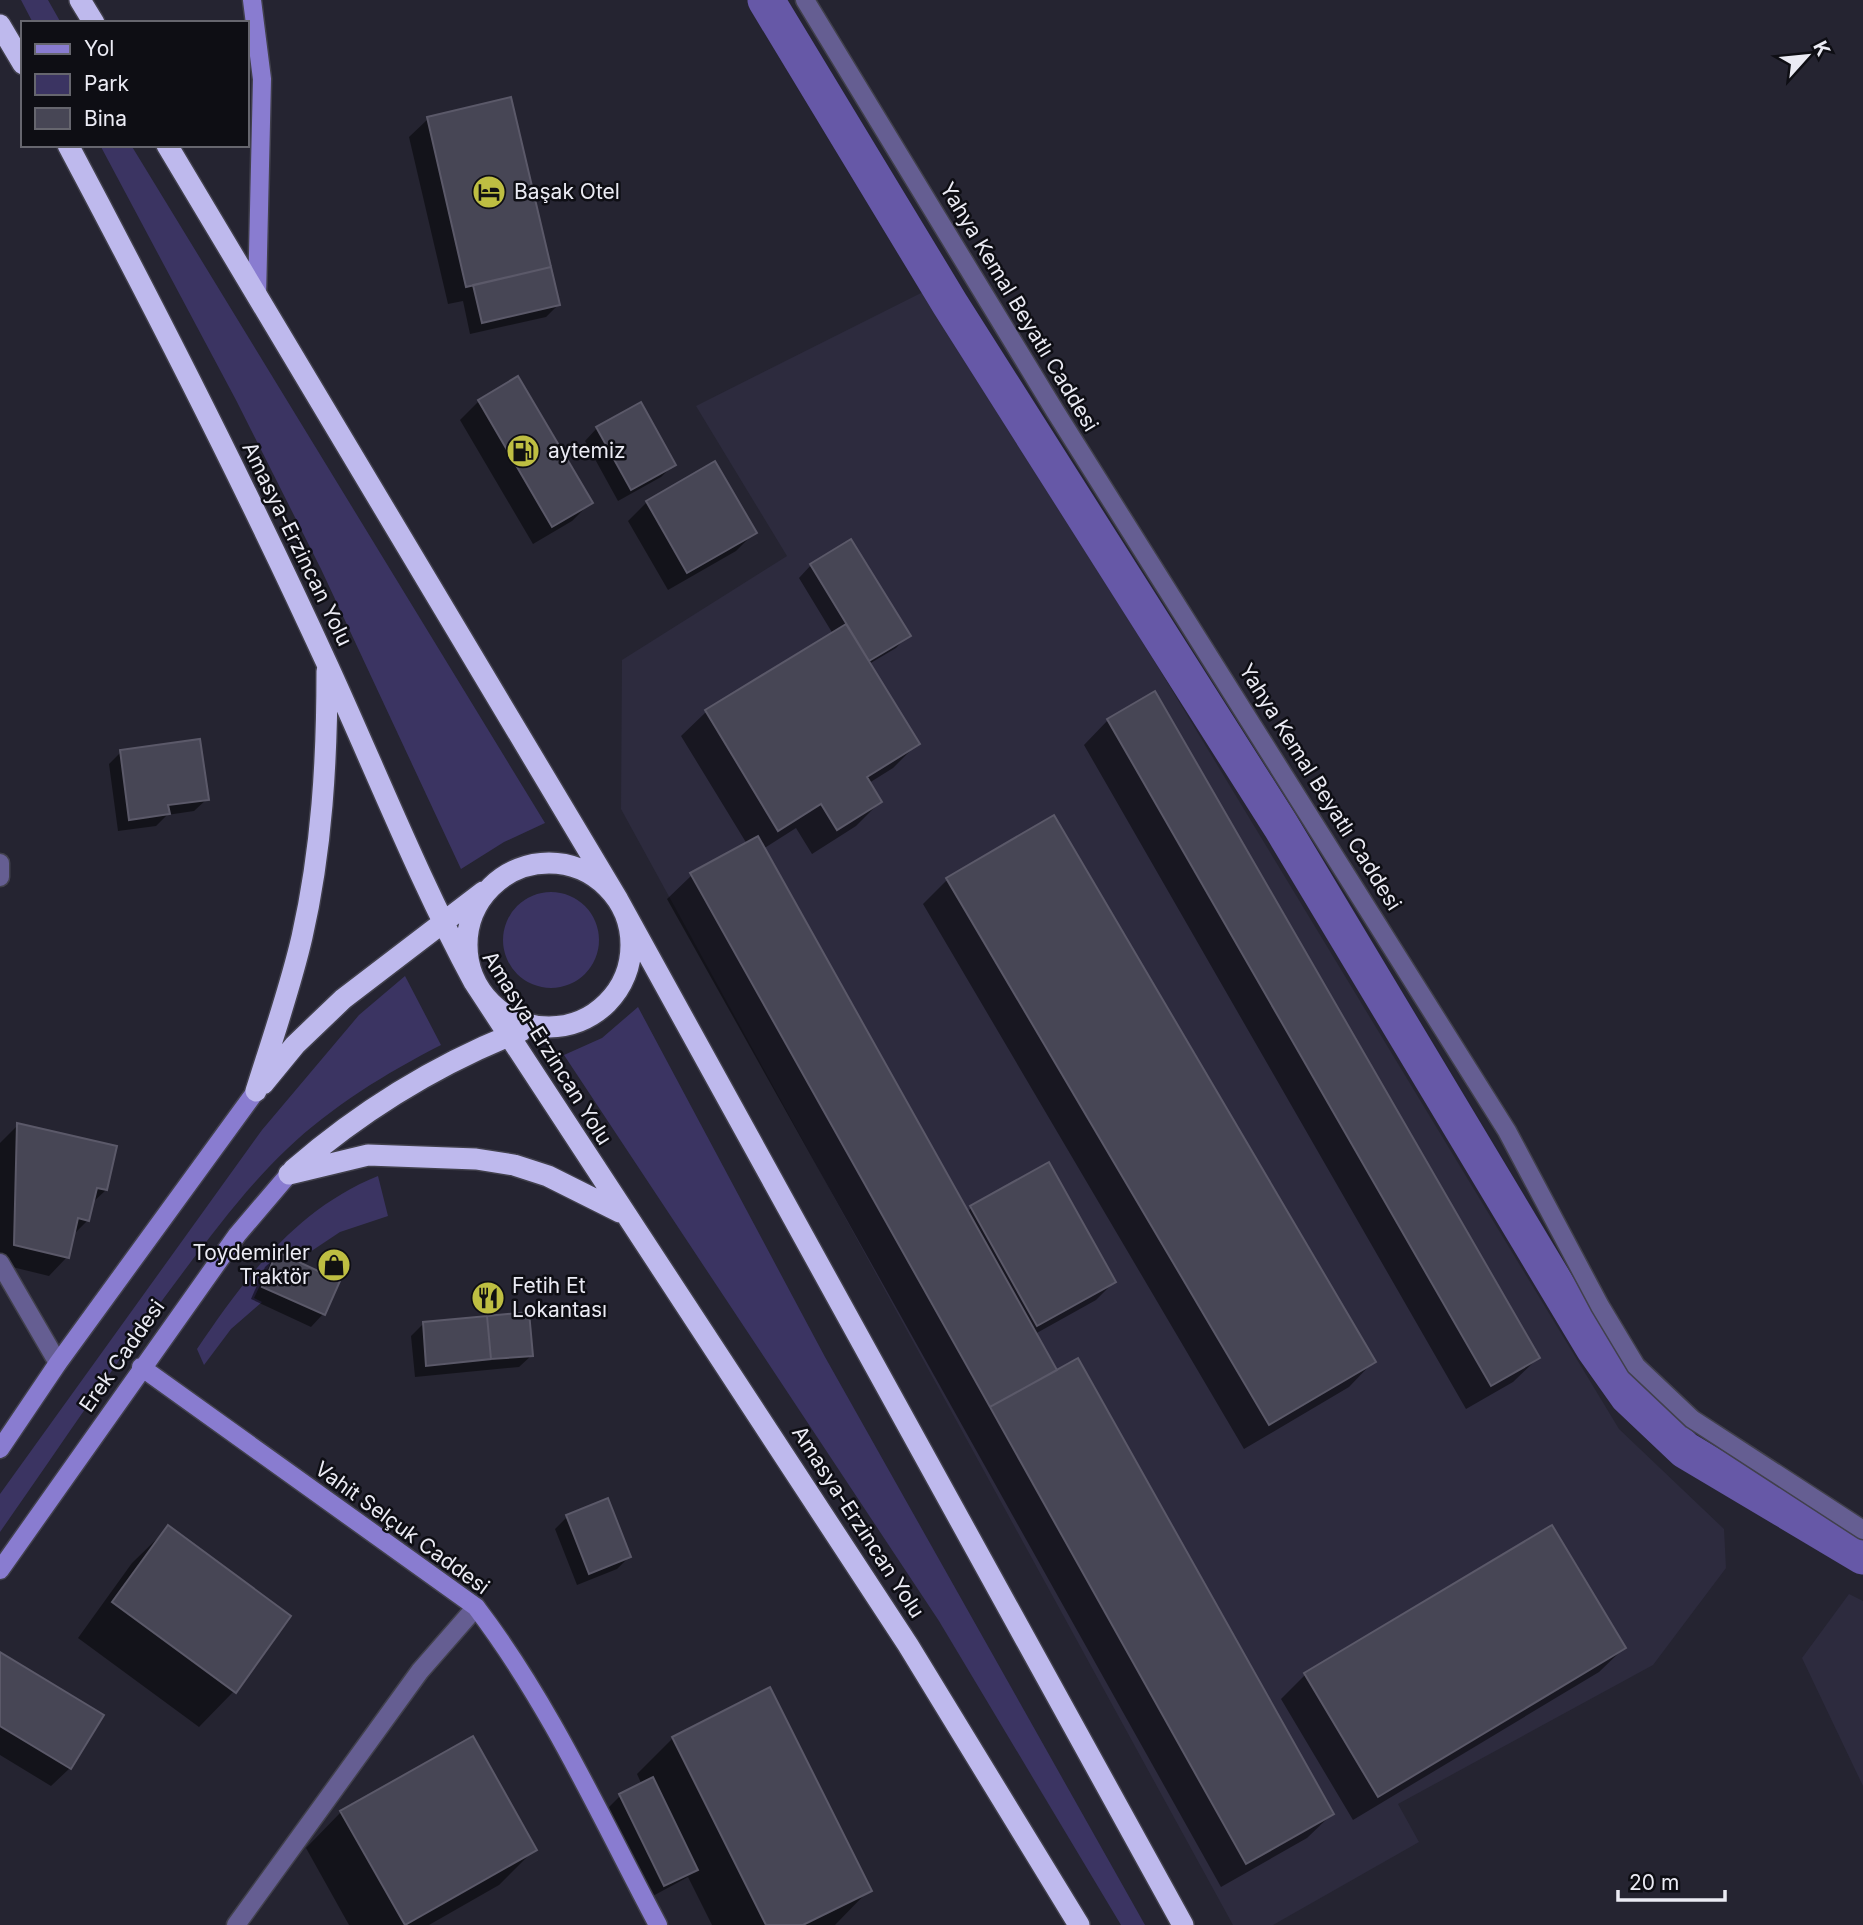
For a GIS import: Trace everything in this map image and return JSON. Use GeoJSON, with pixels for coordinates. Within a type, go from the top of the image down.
{"type":"FeatureCollection","features":[{"type":"Feature","properties":{"kind":"highway"},"geometry":{"type":"LineString","coordinates":[[80,0],[93,21]]}},
{"type":"Feature","properties":{"kind":"highway"},"geometry":{"type":"LineString","coordinates":[[0,25],[21,61]]}},
{"type":"Feature","properties":{"kind":"highway","name":"Amasya-Erzincan Yolu"},"geometry":{"type":"LineString","coordinates":[[69,147],[176,348],[327,664],[442,923],[474,982],[908,1645],[1079,1925]]}},
{"type":"Feature","properties":{"kind":"highway"},"geometry":{"type":"LineString","coordinates":[[168,147],[618,900],[1183,1925]]}},
{"type":"Feature","properties":{"kind":"highway"},"geometry":{"type":"LineString","coordinates":[[256,1091],[302,938],[313,878],[325,792],[327,664]]}},
{"type":"Feature","properties":{"kind":"highway"},"geometry":{"type":"LineString","coordinates":[[256,1091],[317,1022],[496,882],[520,868],[547,863],[565,865],[599,880],[618,900],[629,925],[631,953],[624,979],[609,1002],[586,1019],[560,1027],[534,1026],[509,1017],[489,1000],[474,982],[468,953],[469,927],[479,902],[496,882]]}},
{"type":"Feature","properties":{"kind":"highway"},"geometry":{"type":"LineString","coordinates":[[289,1174],[349,1123],[381,1101],[508,1036],[534,1026]]}},
{"type":"Feature","properties":{"kind":"highway"},"geometry":{"type":"LineString","coordinates":[[289,1174],[369,1155],[476,1159],[514,1165],[548,1176],[623,1213]]}},
{"type":"Feature","properties":{"kind":"street"},"geometry":{"type":"LineString","coordinates":[[252,0],[262,79],[257,296]]}},
{"type":"Feature","properties":{"kind":"street","name":"Yahya Kemal Beyatlı Caddesi"},"geometry":{"type":"LineString","coordinates":[[805,0],[1055,411],[1507,1131],[1600,1306],[1636,1366],[1692,1419],[1863,1530]]}},
{"type":"Feature","properties":{"kind":"street"},"geometry":{"type":"LineString","coordinates":[[0,863],[0,877]]}},
{"type":"Feature","properties":{"kind":"street"},"geometry":{"type":"LineString","coordinates":[[0,1450],[58,1363],[256,1091]]}},
{"type":"Feature","properties":{"kind":"street","name":"Erek Caddesi"},"geometry":{"type":"LineString","coordinates":[[0,1570],[141,1367],[237,1235],[289,1174]]}},
{"type":"Feature","properties":{"kind":"street"},"geometry":{"type":"LineString","coordinates":[[0,1263],[58,1363]]}},
{"type":"Feature","properties":{"kind":"street","name":"Vahit Selçuk Caddesi"},"geometry":{"type":"LineString","coordinates":[[141,1367],[476,1607],[505,1645],[533,1691],[658,1925]]}},
{"type":"Feature","properties":{"kind":"street"},"geometry":{"type":"LineString","coordinates":[[236,1925],[420,1671],[476,1607]]}},
{"type":"Feature","properties":{"kind":"shaded area"},"geometry":{"type":"Polygon","coordinates":[[[925,291],[1161,672],[1619,1429],[1724,1529],[1726,1568],[1653,1665],[1398,1804],[1419,1842],[1273,1925],[1233,1925],[621,809],[622,660],[787,556],[696,406],[925,291]]]}},
{"type":"Feature","properties":{"kind":"shaded area"},"geometry":{"type":"Polygon","coordinates":[[[1849,1594],[1863,1601],[1863,1786],[1802,1658],[1849,1594]]]}},
{"type":"Feature","properties":{"kind":"green space"},"geometry":{"type":"Polygon","coordinates":[[[21,0],[48,0],[60,21],[32,21],[21,0]]]}},
{"type":"Feature","properties":{"kind":"green space"},"geometry":{"type":"Polygon","coordinates":[[[101,147],[132,147],[545,823],[504,842],[461,869],[321,569],[236,400],[101,147]]]}},
{"type":"Feature","properties":{"kind":"green space"},"geometry":{"type":"Polygon","coordinates":[[[551,892],[569,896],[585,906],[595,922],[599,940],[595,958],[585,974],[569,984],[551,988],[533,984],[517,974],[507,958],[503,940],[507,922],[517,906],[533,896],[551,892]]]}},
{"type":"Feature","properties":{"kind":"green space"},"geometry":{"type":"Polygon","coordinates":[[[405,976],[441,1045],[380,1079],[341,1105],[287,1149],[259,1178],[160,1303],[0,1532],[0,1494],[262,1130],[359,1015],[405,976]]]}},
{"type":"Feature","properties":{"kind":"green space"},"geometry":{"type":"Polygon","coordinates":[[[638,1007],[825,1357],[1145,1925],[1121,1925],[939,1621],[564,1055],[602,1038],[638,1007]]]}},
{"type":"Feature","properties":{"kind":"green space"},"geometry":{"type":"Polygon","coordinates":[[[378,1176],[388,1216],[340,1232],[301,1258],[277,1249],[254,1298],[262,1302],[231,1329],[204,1365],[197,1349],[234,1297],[275,1248],[322,1207],[378,1176]]]}},
{"type":"Feature","properties":{"kind":"building","name":"Başak Otel"},"geometry":{"type":"Polygon","coordinates":[[[511,97],[551,267],[466,287],[427,117],[511,97]]]}},
{"type":"Feature","properties":{"kind":"building"},"geometry":{"type":"Polygon","coordinates":[[[551,267],[560,305],[482,323],[473,285],[551,267]]]}},
{"type":"Feature","properties":{"kind":"building"},"geometry":{"type":"Polygon","coordinates":[[[518,376],[593,503],[552,527],[478,400],[518,376]]]}},
{"type":"Feature","properties":{"kind":"building"},"geometry":{"type":"Polygon","coordinates":[[[641,402],[676,465],[631,490],[596,427],[641,402]]]}},
{"type":"Feature","properties":{"kind":"building"},"geometry":{"type":"Polygon","coordinates":[[[715,461],[757,533],[687,573],[646,501],[715,461]]]}},
{"type":"Feature","properties":{"kind":"building"},"geometry":{"type":"Polygon","coordinates":[[[851,539],[911,636],[869,661],[810,564],[851,539]]]}},
{"type":"Feature","properties":{"kind":"building"},"geometry":{"type":"Polygon","coordinates":[[[846,624],[920,744],[867,777],[882,802],[837,830],[821,804],[778,831],[705,710],[846,624]]]}},
{"type":"Feature","properties":{"kind":"building"},"geometry":{"type":"Polygon","coordinates":[[[1155,691],[1540,1358],[1491,1386],[1107,719],[1155,691]]]}},
{"type":"Feature","properties":{"kind":"building"},"geometry":{"type":"Polygon","coordinates":[[[200,739],[209,800],[168,805],[170,814],[129,820],[120,750],[200,739]]]}},
{"type":"Feature","properties":{"kind":"building"},"geometry":{"type":"Polygon","coordinates":[[[1054,815],[1376,1362],[1269,1425],[946,878],[1054,815]]]}},
{"type":"Feature","properties":{"kind":"building"},"geometry":{"type":"Polygon","coordinates":[[[758,836],[1057,1370],[990,1407],[690,873],[758,836]]]}},
{"type":"Feature","properties":{"kind":"building"},"geometry":{"type":"Polygon","coordinates":[[[17,1123],[117,1146],[107,1190],[97,1188],[89,1221],[78,1218],[69,1258],[14,1245],[17,1123]]]}},
{"type":"Feature","properties":{"kind":"building"},"geometry":{"type":"Polygon","coordinates":[[[1049,1162],[1116,1282],[1037,1326],[970,1206],[1049,1162]]]}},
{"type":"Feature","properties":{"kind":"building"},"geometry":{"type":"Polygon","coordinates":[[[277,1252],[340,1281],[325,1315],[262,1287],[277,1252]]]}},
{"type":"Feature","properties":{"kind":"building"},"geometry":{"type":"Polygon","coordinates":[[[529,1312],[533,1356],[491,1359],[487,1316],[529,1312]]]}},
{"type":"Feature","properties":{"kind":"building"},"geometry":{"type":"Polygon","coordinates":[[[487,1316],[491,1359],[426,1366],[423,1322],[487,1316]]]}},
{"type":"Feature","properties":{"kind":"building"},"geometry":{"type":"Polygon","coordinates":[[[1078,1358],[1334,1814],[1246,1864],[990,1407],[1078,1358]]]}},
{"type":"Feature","properties":{"kind":"building"},"geometry":{"type":"Polygon","coordinates":[[[608,1498],[631,1557],[589,1574],[566,1515],[608,1498]]]}},
{"type":"Feature","properties":{"kind":"building"},"geometry":{"type":"Polygon","coordinates":[[[168,1525],[291,1616],[236,1693],[112,1602],[168,1525]]]}},
{"type":"Feature","properties":{"kind":"building"},"geometry":{"type":"Polygon","coordinates":[[[1552,1525],[1626,1648],[1378,1797],[1304,1673],[1552,1525]]]}},
{"type":"Feature","properties":{"kind":"building"},"geometry":{"type":"Polygon","coordinates":[[[0,1652],[104,1715],[71,1769],[0,1726],[0,1652]]]}},
{"type":"Feature","properties":{"kind":"building"},"geometry":{"type":"Polygon","coordinates":[[[770,1687],[872,1891],[803,1925],[766,1925],[672,1737],[770,1687]]]}},
{"type":"Feature","properties":{"kind":"building"},"geometry":{"type":"Polygon","coordinates":[[[473,1736],[537,1850],[405,1925],[340,1811],[473,1736]]]}},
{"type":"Feature","properties":{"kind":"building"},"geometry":{"type":"Polygon","coordinates":[[[653,1777],[698,1870],[664,1886],[619,1794],[653,1777]]]}},
{"type":"Feature","properties":{"kind":"waterway"},"geometry":{"type":"LineString","coordinates":[[766,0],[950,304],[1281,826],[1594,1348],[1628,1396],[1685,1450],[1863,1556]]}},
{"type":"Feature","properties":{"kind":"place","name":"Başak Otel"},"geometry":{"type":"Point","coordinates":[489,192]}},
{"type":"Feature","properties":{"kind":"place","name":"aytemiz"},"geometry":{"type":"Point","coordinates":[523,451]}},
{"type":"Feature","properties":{"kind":"place","name":"Toydemirler Traktör"},"geometry":{"type":"Point","coordinates":[334,1265]}},
{"type":"Feature","properties":{"kind":"place","name":"Fetih Et Lokantası"},"geometry":{"type":"Point","coordinates":[488,1298]}}]}
